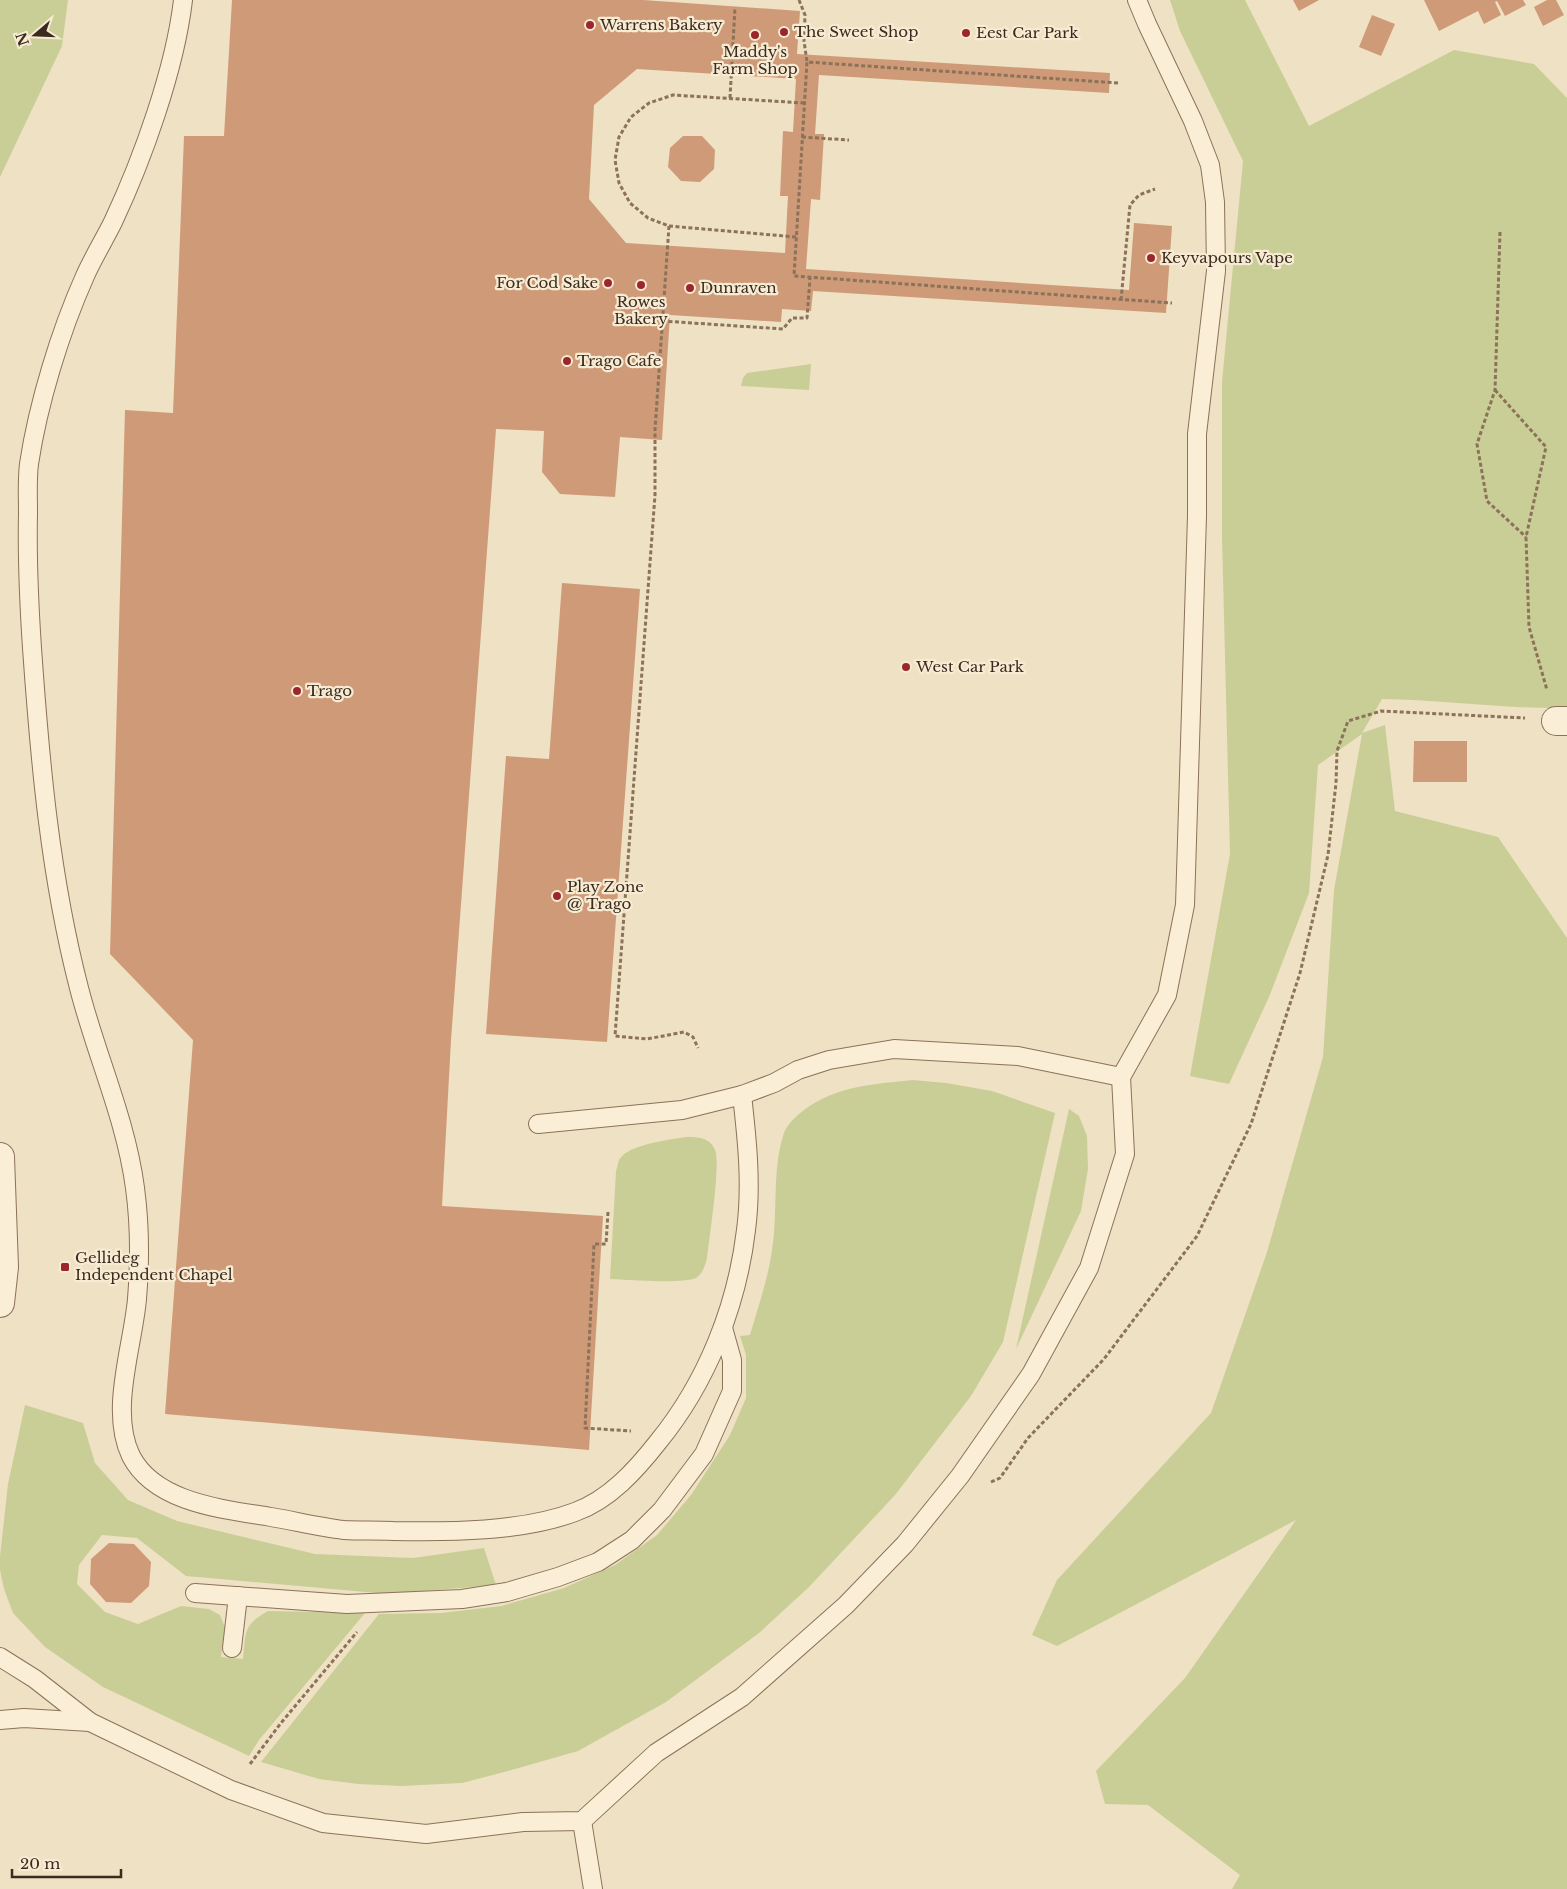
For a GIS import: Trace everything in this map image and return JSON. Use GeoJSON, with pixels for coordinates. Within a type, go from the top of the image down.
{"type":"FeatureCollection","features":[{"type":"Feature","properties":{"kind":"street"},"geometry":{"type":"LineString","coordinates":[[0,1157],[4,1267],[0,1303]]}},
{"type":"Feature","properties":{"kind":"lane"},"geometry":{"type":"LineString","coordinates":[[183,0],[168,70],[136,167],[114,219],[84,278],[62,339],[41,404],[29,468],[27,574],[44,786],[54,863],[66,930],[80,990],[129,1150],[136,1192],[139,1234],[136,1302],[124,1384],[122,1413],[124,1438],[132,1459],[145,1477],[168,1493],[223,1508],[343,1530],[425,1532],[492,1528],[543,1521],[579,1511],[610,1493],[643,1461],[676,1420],[700,1380],[723,1328],[738,1278],[747,1226],[749,1185],[747,1134],[742,1095]]}},
{"type":"Feature","properties":{"kind":"lane"},"geometry":{"type":"LineString","coordinates":[[0,1657],[35,1679],[90,1722],[231,1790],[323,1823],[426,1834],[523,1822],[582,1821],[656,1753],[742,1697],[846,1605],[905,1544],[960,1476],[1031,1374],[1089,1268],[1125,1154],[1121,1077],[1167,995],[1185,905],[1197,516],[1197,434],[1216,271],[1215,202],[1210,165],[1193,121],[1137,0]]}},
{"type":"Feature","properties":{"kind":"lane"},"geometry":{"type":"LineString","coordinates":[[538,1124],[682,1110],[742,1095],[774,1083],[798,1070],[829,1060],[894,1049],[1018,1056],[1121,1077]]}},
{"type":"Feature","properties":{"kind":"lane"},"geometry":{"type":"LineString","coordinates":[[195,1593],[346,1604],[462,1599],[507,1592],[558,1577],[598,1562],[632,1540],[662,1510],[704,1454],[732,1391],[732,1360],[723,1328]]}},
{"type":"Feature","properties":{"kind":"lane"},"geometry":{"type":"LineString","coordinates":[[232,1648],[238,1596]]}},
{"type":"Feature","properties":{"kind":"lane"},"geometry":{"type":"LineString","coordinates":[[0,1720],[24,1718],[90,1722]]}},
{"type":"Feature","properties":{"kind":"lane"},"geometry":{"type":"LineString","coordinates":[[582,1821],[593,1889]]}},
{"type":"Feature","properties":{"kind":"path"},"geometry":{"type":"LineString","coordinates":[[799,0],[805,15],[804,41],[807,62],[794,276],[1172,303]]}},
{"type":"Feature","properties":{"kind":"path"},"geometry":{"type":"LineString","coordinates":[[730,98],[735,7]]}},
{"type":"Feature","properties":{"kind":"path"},"geometry":{"type":"LineString","coordinates":[[807,62],[1118,83]]}},
{"type":"Feature","properties":{"kind":"path"},"geometry":{"type":"LineString","coordinates":[[796,238],[670,226],[648,218],[630,203],[622,190],[615,160],[619,137],[631,117],[649,102],[673,95],[804,103]]}},
{"type":"Feature","properties":{"kind":"path"},"geometry":{"type":"LineString","coordinates":[[802,137],[849,140]]}},
{"type":"Feature","properties":{"kind":"path"},"geometry":{"type":"LineString","coordinates":[[1121,300],[1130,205],[1139,195],[1155,189]]}},
{"type":"Feature","properties":{"kind":"path"},"geometry":{"type":"LineString","coordinates":[[670,226],[655,430],[654,505],[615,1036],[647,1039],[684,1032],[693,1037],[698,1048]]}},
{"type":"Feature","properties":{"kind":"path"},"geometry":{"type":"LineString","coordinates":[[1500,232],[1495,390],[1477,444],[1487,501],[1526,537]]}},
{"type":"Feature","properties":{"kind":"path"},"geometry":{"type":"LineString","coordinates":[[662,321],[783,329],[792,318],[807,318],[810,278]]}},
{"type":"Feature","properties":{"kind":"path"},"geometry":{"type":"LineString","coordinates":[[988,1483],[1000,1478],[1028,1438],[1104,1359],[1197,1236],[1251,1124],[1304,955],[1328,855],[1336,784],[1336,751],[1348,722],[1380,711],[1485,715],[1562,721],[1529,627],[1526,537],[1546,447],[1495,390]]}},
{"type":"Feature","properties":{"kind":"path"},"geometry":{"type":"LineString","coordinates":[[608,1212],[606,1244],[594,1244],[585,1428],[633,1431]]}},
{"type":"Feature","properties":{"kind":"path"},"geometry":{"type":"LineString","coordinates":[[250,1764],[281,1723],[372,1614],[372,1604]]}},
{"type":"Feature","properties":{"kind":"green space"},"geometry":{"type":"Polygon","coordinates":[[[0,0],[68,0],[62,46],[0,177],[0,0]]]}},
{"type":"Feature","properties":{"kind":"green space"},"geometry":{"type":"Polygon","coordinates":[[[1170,0],[1245,0],[1309,126],[1454,50],[1534,64],[1567,98],[1567,708],[1382,699],[1362,733],[1385,725],[1395,811],[1498,837],[1567,938],[1567,1889],[1232,1889],[1240,1875],[1148,1805],[1105,1804],[1096,1771],[1185,1678],[1296,1520],[1057,1646],[1032,1635],[1057,1580],[1211,1413],[1267,1252],[1323,1057],[1334,890],[1362,734],[1318,765],[1309,893],[1269,997],[1229,1084],[1190,1076],[1230,854],[1222,537],[1222,382],[1243,161],[1180,31],[1170,0]]]}},
{"type":"Feature","properties":{"kind":"green space"},"geometry":{"type":"Polygon","coordinates":[[[811,364],[809,390],[741,386],[743,378],[747,373],[811,364]]]}},
{"type":"Feature","properties":{"kind":"green space"},"geometry":{"type":"Polygon","coordinates":[[[913,1080],[946,1083],[992,1091],[1055,1113],[1003,1342],[971,1396],[895,1495],[809,1587],[759,1633],[666,1702],[578,1751],[462,1783],[402,1786],[358,1784],[319,1779],[261,1762],[379,1614],[441,1613],[501,1606],[564,1588],[615,1565],[657,1535],[691,1495],[730,1435],[746,1398],[746,1355],[740,1336],[750,1335],[768,1272],[774,1236],[777,1164],[786,1128],[794,1118],[816,1102],[842,1091],[913,1080]]]}},
{"type":"Feature","properties":{"kind":"green space"},"geometry":{"type":"Polygon","coordinates":[[[1069,1109],[1079,1116],[1087,1136],[1088,1169],[1081,1211],[1016,1349],[1069,1109]]]}},
{"type":"Feature","properties":{"kind":"green space"},"geometry":{"type":"Polygon","coordinates":[[[686,1137],[707,1140],[715,1150],[716,1185],[707,1258],[703,1269],[696,1278],[690,1280],[610,1279],[616,1171],[619,1160],[631,1150],[640,1146],[686,1137]]]}},
{"type":"Feature","properties":{"kind":"green space"},"geometry":{"type":"Polygon","coordinates":[[[25,1405],[83,1423],[95,1463],[128,1500],[177,1521],[315,1554],[413,1558],[484,1548],[496,1585],[388,1594],[186,1576],[137,1538],[102,1535],[79,1565],[77,1584],[105,1612],[138,1624],[181,1606],[209,1609],[220,1615],[225,1627],[221,1657],[243,1659],[247,1630],[254,1621],[268,1611],[365,1613],[259,1740],[249,1756],[103,1687],[45,1647],[13,1613],[4,1589],[0,1570],[0,1557],[8,1484],[25,1405]]]}},
{"type":"Feature","properties":{"kind":"building","name":"Trago"},"geometry":{"type":"Polygon","coordinates":[[[232,0],[643,0],[800,11],[797,54],[1110,73],[1109,93],[819,75],[815,134],[824,134],[820,200],[811,199],[806,269],[1129,290],[1134,223],[1172,226],[1166,313],[813,291],[811,311],[782,309],[781,322],[670,315],[662,440],[620,437],[615,497],[560,494],[542,472],[544,431],[496,429],[451,1040],[442,1206],[603,1216],[589,1450],[165,1414],[193,1040],[110,954],[125,410],[173,413],[184,136],[224,136],[232,0]],[[637,69],[594,105],[589,199],[626,243],[785,253],[788,196],[780,196],[783,131],[793,132],[796,79],[637,69]]]}},
{"type":"Feature","properties":{"kind":"building"},"geometry":{"type":"Polygon","coordinates":[[[1293,0],[1319,0],[1299,11],[1293,0]]]}},
{"type":"Feature","properties":{"kind":"building"},"geometry":{"type":"Polygon","coordinates":[[[1424,0],[1523,0],[1526,5],[1505,16],[1497,1],[1495,2],[1501,15],[1484,24],[1478,11],[1439,31],[1424,0]]]}},
{"type":"Feature","properties":{"kind":"building"},"geometry":{"type":"Polygon","coordinates":[[[1547,0],[1556,0],[1564,15],[1543,26],[1534,7],[1547,0]]]}},
{"type":"Feature","properties":{"kind":"building"},"geometry":{"type":"Polygon","coordinates":[[[1372,15],[1395,24],[1381,56],[1359,47],[1372,15]]]}},
{"type":"Feature","properties":{"kind":"building"},"geometry":{"type":"Polygon","coordinates":[[[683,136],[702,136],[715,150],[714,169],[700,182],[681,181],[668,167],[670,148],[683,136]]]}},
{"type":"Feature","properties":{"kind":"building","name":"Play Zone @ Trago"},"geometry":{"type":"Polygon","coordinates":[[[562,583],[640,589],[607,1042],[486,1034],[506,756],[549,759],[562,583]]]}},
{"type":"Feature","properties":{"kind":"building"},"geometry":{"type":"Polygon","coordinates":[[[1414,741],[1467,741],[1467,782],[1413,782],[1414,741]]]}},
{"type":"Feature","properties":{"kind":"building"},"geometry":{"type":"Polygon","coordinates":[[[109,1543],[134,1544],[151,1562],[149,1586],[131,1603],[106,1602],[90,1584],[91,1559],[109,1543]]]}},
{"type":"Feature","properties":{"kind":"place","name":"Warrens Bakery"},"geometry":{"type":"Point","coordinates":[590,25]}},
{"type":"Feature","properties":{"kind":"place","name":"The Sweet Shop"},"geometry":{"type":"Point","coordinates":[784,32]}},
{"type":"Feature","properties":{"kind":"place","name":"Eest Car Park"},"geometry":{"type":"Point","coordinates":[966,33]}},
{"type":"Feature","properties":{"kind":"place","name":"Maddy's Farm Shop"},"geometry":{"type":"Point","coordinates":[755,35]}},
{"type":"Feature","properties":{"kind":"place","name":"Keyvapours Vape"},"geometry":{"type":"Point","coordinates":[1151,258]}},
{"type":"Feature","properties":{"kind":"place","name":"For Cod Sake"},"geometry":{"type":"Point","coordinates":[608,283]}},
{"type":"Feature","properties":{"kind":"place","name":"Rowes Bakery"},"geometry":{"type":"Point","coordinates":[641,285]}},
{"type":"Feature","properties":{"kind":"place","name":"Dunraven"},"geometry":{"type":"Point","coordinates":[690,288]}},
{"type":"Feature","properties":{"kind":"place","name":"Trago Cafe"},"geometry":{"type":"Point","coordinates":[567,361]}},
{"type":"Feature","properties":{"kind":"place","name":"West Car Park"},"geometry":{"type":"Point","coordinates":[906,667]}},
{"type":"Feature","properties":{"kind":"place","name":"Trago"},"geometry":{"type":"Point","coordinates":[297,691]}},
{"type":"Feature","properties":{"kind":"place","name":"Play Zone @ Trago"},"geometry":{"type":"Point","coordinates":[557,896]}},
{"type":"Feature","properties":{"kind":"place","name":"Gellideg Independent Chapel"},"geometry":{"type":"Point","coordinates":[65,1267]}}]}
